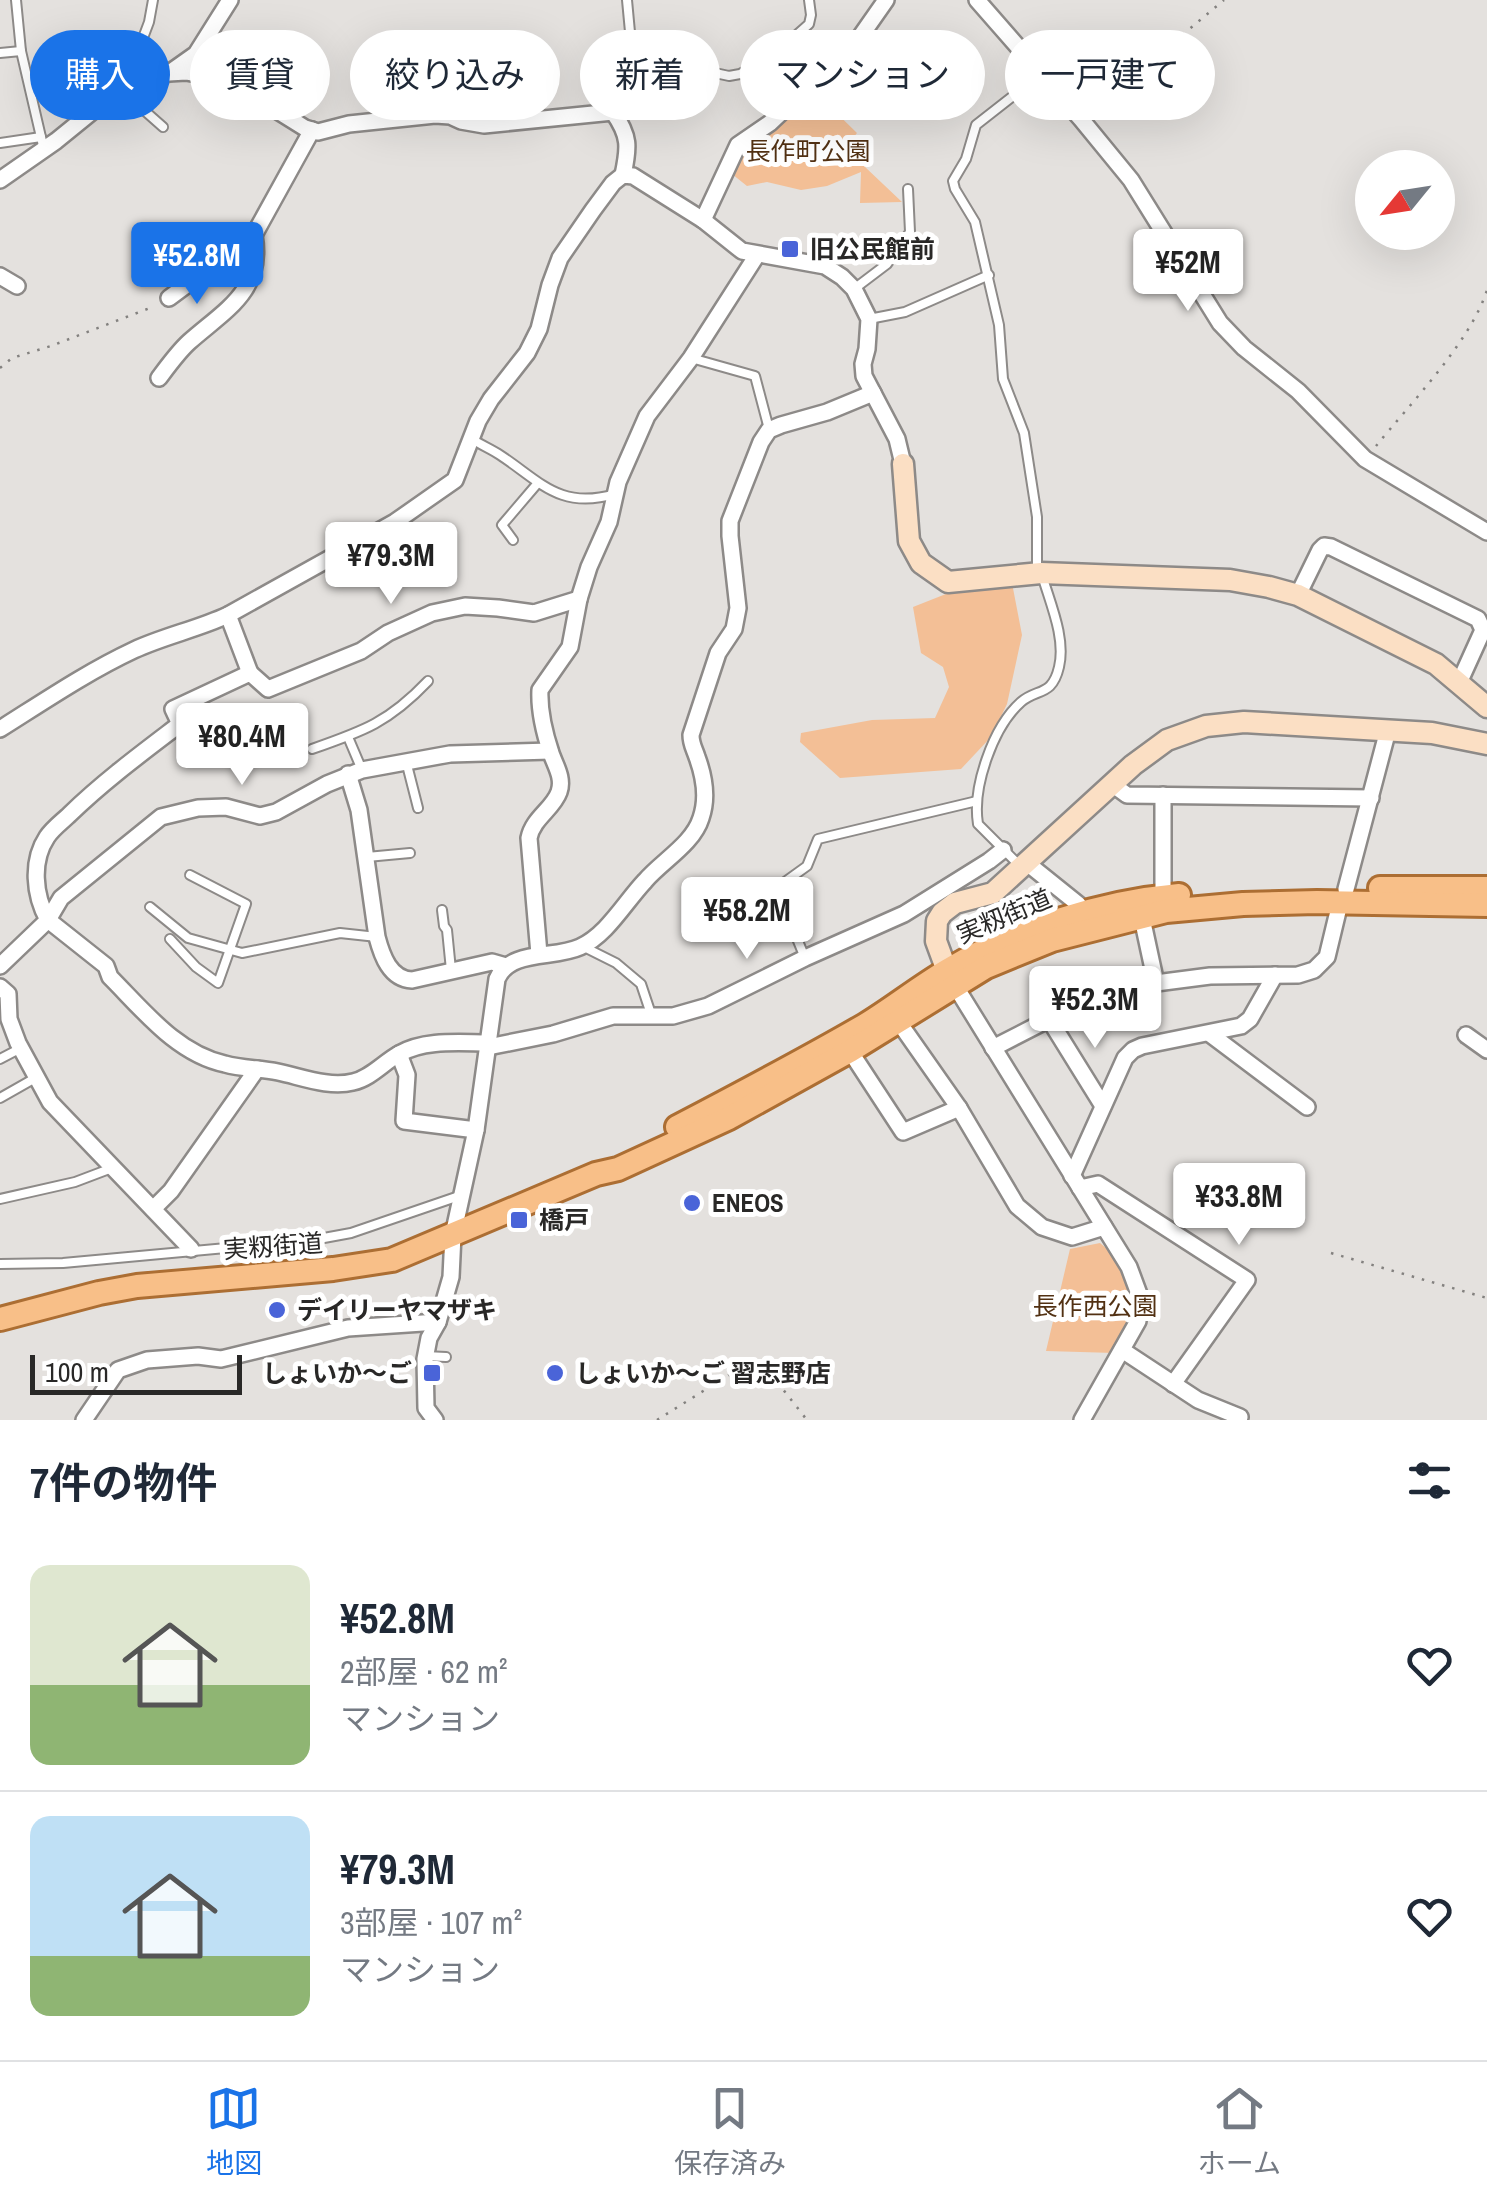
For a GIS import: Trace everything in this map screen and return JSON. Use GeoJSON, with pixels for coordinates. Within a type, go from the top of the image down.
{"type":"FeatureCollection","features":[{"type":"Feature","properties":{"kind":"main road","name":"実籾街道"},"geometry":{"type":"LineString","coordinates":[[0,1320],[138,1286],[392,1260],[596,1174],[640,1146],[951,979],[1044,943],[1166,911],[1447,886],[1487,888]]}},
{"type":"Feature","properties":{"kind":"main road","name":"実籾街道"},"geometry":{"type":"LineString","coordinates":[[596,1174],[618,1169],[729,1118],[850,1051],[898,1021],[978,954],[1044,925],[1163,897],[1242,890],[1487,905]]}},
{"type":"Feature","properties":{"kind":"street"},"geometry":{"type":"LineString","coordinates":[[170,72],[196,54],[230,0]]}},
{"type":"Feature","properties":{"kind":"street"},"geometry":{"type":"LineString","coordinates":[[703,220],[738,146],[770,123],[858,40],[886,0]]}},
{"type":"Feature","properties":{"kind":"street"},"geometry":{"type":"LineString","coordinates":[[978,0],[1005,32]]}},
{"type":"Feature","properties":{"kind":"street"},"geometry":{"type":"LineString","coordinates":[[170,73],[228,80],[305,128],[318,132],[387,118],[450,116],[484,125],[580,115]]}},
{"type":"Feature","properties":{"kind":"street"},"geometry":{"type":"LineString","coordinates":[[0,180],[76,120]]}},
{"type":"Feature","properties":{"kind":"street"},"geometry":{"type":"LineString","coordinates":[[617,120],[629,149],[623,175]]}},
{"type":"Feature","properties":{"kind":"street"},"geometry":{"type":"LineString","coordinates":[[1082,120],[1131,180],[1220,323],[1244,348],[1298,391],[1365,459],[1487,532]]}},
{"type":"Feature","properties":{"kind":"street"},"geometry":{"type":"LineString","coordinates":[[170,298],[254,235],[312,130]]}},
{"type":"Feature","properties":{"kind":"street"},"geometry":{"type":"LineString","coordinates":[[0,729],[136,649],[228,616],[394,522],[456,480],[478,421],[528,353],[560,258],[613,182],[623,175],[633,176],[703,220],[742,251],[825,266],[854,288],[869,319],[864,376],[897,439],[904,464],[909,541],[920,563],[932,573],[948,582],[1039,574],[1230,580],[1269,587],[1298,596],[1436,664],[1487,707]]}},
{"type":"Feature","properties":{"kind":"street"},"geometry":{"type":"LineString","coordinates":[[159,378],[186,344],[216,321],[251,282],[257,252],[254,235]]}},
{"type":"Feature","properties":{"kind":"street"},"geometry":{"type":"LineString","coordinates":[[539,954],[530,838],[540,816],[559,795],[560,782],[550,752],[540,690],[570,647],[579,599],[646,416],[691,358],[757,255]]}},
{"type":"Feature","properties":{"kind":"street"},"geometry":{"type":"LineString","coordinates":[[0,276],[17,286]]}},
{"type":"Feature","properties":{"kind":"street"},"geometry":{"type":"LineString","coordinates":[[435,1420],[428,1414],[424,1398],[425,1356],[452,1277],[453,1235],[476,1130],[496,979],[506,966],[539,954],[582,946],[602,931],[646,879],[690,837],[700,821],[704,803],[692,735],[718,653],[734,628],[738,608],[730,521],[761,442],[769,430],[780,424],[827,412],[873,392]]}},
{"type":"Feature","properties":{"kind":"street"},"geometry":{"type":"LineString","coordinates":[[1298,596],[1324,546],[1478,619],[1483,630],[1459,683]]}},
{"type":"Feature","properties":{"kind":"street"},"geometry":{"type":"LineString","coordinates":[[228,616],[250,673],[268,689],[361,651],[432,613],[466,606],[534,614],[579,599]]}},
{"type":"Feature","properties":{"kind":"street"},"geometry":{"type":"LineString","coordinates":[[250,673],[173,709],[180,724],[100,785],[48,836],[38,860],[36,878],[48,920],[106,966],[110,977],[162,1029],[200,1056],[224,1064],[346,1084],[358,1082],[399,1054],[419,1046],[489,1045],[553,1034],[613,1016],[679,1015],[708,1006],[904,914],[990,862],[1003,850]]}},
{"type":"Feature","properties":{"kind":"street"},"geometry":{"type":"LineString","coordinates":[[1082,1420],[1138,1322],[1139,1294],[1128,1266],[951,979],[936,941],[937,920],[955,903],[993,893],[1157,746],[1206,726],[1244,722],[1388,730],[1455,736],[1487,744]]}},
{"type":"Feature","properties":{"kind":"street"},"geometry":{"type":"LineString","coordinates":[[992,1048],[1049,1019],[1156,983],[1210,976],[1298,975],[1314,970],[1327,957],[1388,730]]}},
{"type":"Feature","properties":{"kind":"street"},"geometry":{"type":"LineString","coordinates":[[0,966],[48,920],[54,905],[72,888],[161,817],[198,808],[226,807],[260,816],[276,812],[355,772],[450,754],[550,752]]}},
{"type":"Feature","properties":{"kind":"street"},"geometry":{"type":"LineString","coordinates":[[355,772],[377,937],[388,966],[403,980],[492,962],[506,966]]}},
{"type":"Feature","properties":{"kind":"street"},"geometry":{"type":"LineString","coordinates":[[1112,784],[1127,795],[1370,798]]}},
{"type":"Feature","properties":{"kind":"street"},"geometry":{"type":"LineString","coordinates":[[1163,796],[1163,897]]}},
{"type":"Feature","properties":{"kind":"street"},"geometry":{"type":"LineString","coordinates":[[1024,866],[1086,913]]}},
{"type":"Feature","properties":{"kind":"street"},"geometry":{"type":"LineString","coordinates":[[1142,918],[1156,983]]}},
{"type":"Feature","properties":{"kind":"street"},"geometry":{"type":"LineString","coordinates":[[1076,1182],[1102,1106],[1125,1058],[1142,1046],[1241,1026],[1250,1019],[1275,975]]}},
{"type":"Feature","properties":{"kind":"street"},"geometry":{"type":"LineString","coordinates":[[0,987],[8,994],[8,1019],[50,1102],[191,1249]]}},
{"type":"Feature","properties":{"kind":"street"},"geometry":{"type":"LineString","coordinates":[[1049,1019],[1102,1106]]}},
{"type":"Feature","properties":{"kind":"street"},"geometry":{"type":"LineString","coordinates":[[898,1021],[959,1108],[1017,1206],[1042,1227],[1072,1238],[1104,1227]]}},
{"type":"Feature","properties":{"kind":"street"},"geometry":{"type":"LineString","coordinates":[[1210,1034],[1306,1107]]}},
{"type":"Feature","properties":{"kind":"street"},"geometry":{"type":"LineString","coordinates":[[1466,1034],[1487,1050]]}},
{"type":"Feature","properties":{"kind":"street"},"geometry":{"type":"LineString","coordinates":[[850,1051],[903,1132],[959,1108]]}},
{"type":"Feature","properties":{"kind":"street"},"geometry":{"type":"LineString","coordinates":[[399,1054],[406,1075],[404,1122],[476,1130]]}},
{"type":"Feature","properties":{"kind":"street"},"geometry":{"type":"LineString","coordinates":[[153,1209],[171,1190],[257,1069]]}},
{"type":"Feature","properties":{"kind":"street"},"geometry":{"type":"LineString","coordinates":[[1076,1182],[1098,1184],[1247,1280],[1173,1384]]}},
{"type":"Feature","properties":{"kind":"street"},"geometry":{"type":"LineString","coordinates":[[84,1420],[118,1370],[147,1360],[198,1356],[221,1359],[348,1328],[438,1322]]}},
{"type":"Feature","properties":{"kind":"street"},"geometry":{"type":"LineString","coordinates":[[1122,1350],[1198,1400],[1240,1417]]}},
{"type":"Feature","properties":{"kind":"lane"},"geometry":{"type":"LineString","coordinates":[[0,144],[42,143],[21,51],[16,0]]}},
{"type":"Feature","properties":{"kind":"lane"},"geometry":{"type":"LineString","coordinates":[[147,30],[153,0]]}},
{"type":"Feature","properties":{"kind":"lane"},"geometry":{"type":"LineString","coordinates":[[626,0],[630,30]]}},
{"type":"Feature","properties":{"kind":"lane"},"geometry":{"type":"LineString","coordinates":[[720,74],[740,74],[774,55],[809,24],[809,0]]}},
{"type":"Feature","properties":{"kind":"lane"},"geometry":{"type":"LineString","coordinates":[[0,53],[21,51]]}},
{"type":"Feature","properties":{"kind":"lane"},"geometry":{"type":"LineString","coordinates":[[1005,102],[976,124],[966,159],[953,182],[976,222],[989,274],[999,326],[1002,379],[1024,433],[1037,517],[1039,574],[1061,654],[1052,685],[1025,698],[1005,722],[984,766],[977,801],[978,824],[1024,866]]}},
{"type":"Feature","properties":{"kind":"lane"},"geometry":{"type":"LineString","coordinates":[[156,120],[163,127]]}},
{"type":"Feature","properties":{"kind":"lane"},"geometry":{"type":"LineString","coordinates":[[854,288],[887,264],[910,232],[908,189]]}},
{"type":"Feature","properties":{"kind":"lane"},"geometry":{"type":"LineString","coordinates":[[869,319],[905,312],[989,274]]}},
{"type":"Feature","properties":{"kind":"lane"},"geometry":{"type":"LineString","coordinates":[[691,358],[754,376],[769,430]]}},
{"type":"Feature","properties":{"kind":"lane"},"geometry":{"type":"LineString","coordinates":[[472,440],[538,484],[576,498],[594,500],[615,494]]}},
{"type":"Feature","properties":{"kind":"lane"},"geometry":{"type":"LineString","coordinates":[[513,540],[502,525],[538,484]]}},
{"type":"Feature","properties":{"kind":"lane"},"geometry":{"type":"LineString","coordinates":[[312,749],[380,722],[406,705],[428,681]]}},
{"type":"Feature","properties":{"kind":"lane"},"geometry":{"type":"LineString","coordinates":[[348,737],[355,772]]}},
{"type":"Feature","properties":{"kind":"lane"},"geometry":{"type":"LineString","coordinates":[[406,761],[418,808]]}},
{"type":"Feature","properties":{"kind":"lane"},"geometry":{"type":"LineString","coordinates":[[804,958],[789,919],[782,884],[807,866],[818,840],[977,801]]}},
{"type":"Feature","properties":{"kind":"lane"},"geometry":{"type":"LineString","coordinates":[[367,857],[410,853]]}},
{"type":"Feature","properties":{"kind":"lane"},"geometry":{"type":"LineString","coordinates":[[170,939],[218,984],[246,904],[190,875]]}},
{"type":"Feature","properties":{"kind":"lane"},"geometry":{"type":"LineString","coordinates":[[150,907],[188,938],[242,953],[340,933],[377,937]]}},
{"type":"Feature","properties":{"kind":"lane"},"geometry":{"type":"LineString","coordinates":[[442,910],[451,970]]}},
{"type":"Feature","properties":{"kind":"lane"},"geometry":{"type":"LineString","coordinates":[[582,946],[616,963],[641,984],[652,1017]]}},
{"type":"Feature","properties":{"kind":"lane"},"geometry":{"type":"LineString","coordinates":[[0,1059],[21,1048]]}},
{"type":"Feature","properties":{"kind":"lane"},"geometry":{"type":"LineString","coordinates":[[0,1098],[37,1078]]}},
{"type":"Feature","properties":{"kind":"lane"},"geometry":{"type":"LineString","coordinates":[[0,1199],[75,1182],[112,1168]]}},
{"type":"Feature","properties":{"kind":"lane"},"geometry":{"type":"LineString","coordinates":[[0,1264],[313,1240],[351,1232],[462,1196]]}},
{"type":"Feature","properties":{"kind":"lane"},"geometry":{"type":"LineString","coordinates":[[425,1356],[446,1357]]}},
{"type":"Feature","properties":{"kind":"path"},"geometry":{"type":"LineString","coordinates":[[1188,30],[1224,0]]}},
{"type":"Feature","properties":{"kind":"path"},"geometry":{"type":"LineString","coordinates":[[1365,459],[1446,360],[1480,311],[1487,290]]}},
{"type":"Feature","properties":{"kind":"path"},"geometry":{"type":"LineString","coordinates":[[0,368],[12,358],[139,314],[170,298]]}},
{"type":"Feature","properties":{"kind":"path"},"geometry":{"type":"LineString","coordinates":[[1332,1254],[1487,1298]]}},
{"type":"Feature","properties":{"kind":"path"},"geometry":{"type":"LineString","coordinates":[[657,1420],[757,1360],[807,1420]]}},
{"type":"Feature","properties":{"kind":"green space","name":"長作町公園"},"geometry":{"type":"Polygon","coordinates":[[[784,120],[844,120],[857,133],[845,148],[902,202],[860,203],[861,172],[827,186],[801,190],[767,182],[747,186],[732,174],[744,148],[784,120]]]}},
{"type":"Feature","properties":{"kind":"green space"},"geometry":{"type":"Polygon","coordinates":[[[1012,583],[1022,635],[1007,704],[991,737],[961,769],[840,778],[800,742],[801,733],[872,720],[935,718],[949,687],[943,667],[921,653],[913,607],[956,590],[1012,583]]]}},
{"type":"Feature","properties":{"kind":"green space","name":"長作西公園"},"geometry":{"type":"Polygon","coordinates":[[[1100,1243],[1128,1279],[1133,1312],[1125,1334],[1115,1353],[1046,1351],[1070,1249],[1100,1243]]]}},
{"type":"Feature","properties":{"kind":"place","name":"旧公民館前"},"geometry":{"type":"Point","coordinates":[790,249]}},
{"type":"Feature","properties":{"kind":"place","name":"ENEOS"},"geometry":{"type":"Point","coordinates":[692,1203]}},
{"type":"Feature","properties":{"kind":"place","name":"橋戸"},"geometry":{"type":"Point","coordinates":[519,1220]}},
{"type":"Feature","properties":{"kind":"place","name":"デイリーヤマザキ"},"geometry":{"type":"Point","coordinates":[277,1310]}},
{"type":"Feature","properties":{"kind":"place","name":"しょいか〜ご"},"geometry":{"type":"Point","coordinates":[432,1373]}},
{"type":"Feature","properties":{"kind":"place","name":"しょいか～ご 習志野店"},"geometry":{"type":"Point","coordinates":[555,1373]}}]}
